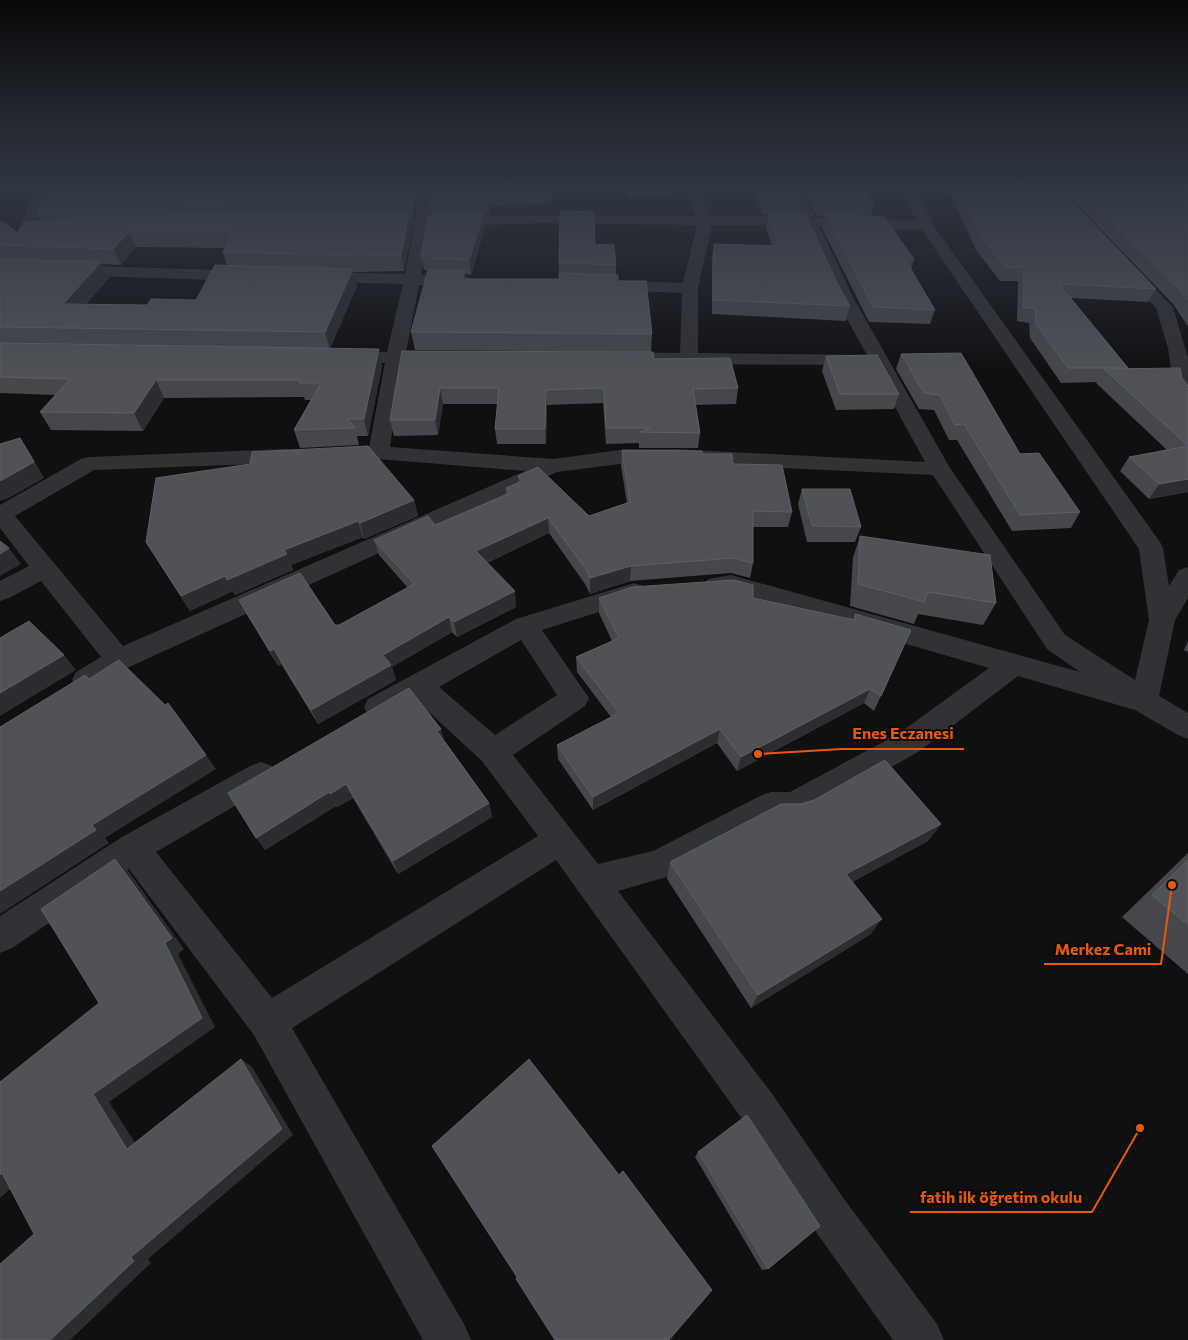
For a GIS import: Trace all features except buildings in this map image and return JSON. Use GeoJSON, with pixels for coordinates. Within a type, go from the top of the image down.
{"type":"FeatureCollection","features":[{"type":"Feature","properties":{"kind":"street"},"geometry":{"type":"LineString","coordinates":[[0,262],[17,255],[19,249]]}},
{"type":"Feature","properties":{"kind":"street"},"geometry":{"type":"LineString","coordinates":[[378,453],[417,249]]}},
{"type":"Feature","properties":{"kind":"street"},"geometry":{"type":"LineString","coordinates":[[689,358],[690,288],[699,249]]}},
{"type":"Feature","properties":{"kind":"street"},"geometry":{"type":"LineString","coordinates":[[822,249],[845,299],[940,470],[1056,642],[1144,701],[1188,727]]}},
{"type":"Feature","properties":{"kind":"street"},"geometry":{"type":"LineString","coordinates":[[944,249],[1151,548],[1162,620]]}},
{"type":"Feature","properties":{"kind":"street"},"geometry":{"type":"LineString","coordinates":[[1117,258],[1164,308],[1177,348],[1184,391],[1188,396]]}},
{"type":"Feature","properties":{"kind":"street"},"geometry":{"type":"LineString","coordinates":[[0,268],[267,276]]}},
{"type":"Feature","properties":{"kind":"street"},"geometry":{"type":"LineString","coordinates":[[305,277],[476,281]]}},
{"type":"Feature","properties":{"kind":"street"},"geometry":{"type":"LineString","coordinates":[[592,285],[690,288]]}},
{"type":"Feature","properties":{"kind":"street"},"geometry":{"type":"LineString","coordinates":[[326,357],[459,358]]}},
{"type":"Feature","properties":{"kind":"street"},"geometry":{"type":"LineString","coordinates":[[602,358],[879,360]]}},
{"type":"Feature","properties":{"kind":"street"},"geometry":{"type":"LineString","coordinates":[[119,660],[1,515],[89,464],[378,453],[553,466],[620,457],[675,456],[940,470]]}},
{"type":"Feature","properties":{"kind":"street"},"geometry":{"type":"LineString","coordinates":[[68,691],[119,660],[553,466]]}},
{"type":"Feature","properties":{"kind":"street"},"geometry":{"type":"LineString","coordinates":[[0,592],[44,568]]}},
{"type":"Feature","properties":{"kind":"street"},"geometry":{"type":"LineString","coordinates":[[1144,701],[1162,620],[1188,576]]}},
{"type":"Feature","properties":{"kind":"street"},"geometry":{"type":"LineString","coordinates":[[694,587],[730,584],[1144,701]]}},
{"type":"Feature","properties":{"kind":"street"},"geometry":{"type":"LineString","coordinates":[[357,719],[417,684],[525,626],[630,592],[658,590]]}},
{"type":"Feature","properties":{"kind":"street"},"geometry":{"type":"LineString","coordinates":[[492,752],[575,698],[525,626]]}},
{"type":"Feature","properties":{"kind":"street"},"geometry":{"type":"LineString","coordinates":[[591,882],[658,865],[771,806],[794,806],[908,743],[1014,664]]}},
{"type":"Feature","properties":{"kind":"street"},"geometry":{"type":"LineString","coordinates":[[417,684],[492,752],[560,840],[759,1109],[829,1214],[921,1340]]}},
{"type":"Feature","properties":{"kind":"street"},"geometry":{"type":"LineString","coordinates":[[0,936],[133,848],[288,759]]}},
{"type":"Feature","properties":{"kind":"street"},"geometry":{"type":"LineString","coordinates":[[267,1022],[560,840]]}},
{"type":"Feature","properties":{"kind":"street"},"geometry":{"type":"LineString","coordinates":[[133,848],[267,1022],[448,1340]]}},
{"type":"Feature","properties":{"kind":"place","name":"Enes Eczanesi"},"geometry":{"type":"Point","coordinates":[758,754]}},
{"type":"Feature","properties":{"kind":"place","name":"Merkez Cami"},"geometry":{"type":"Point","coordinates":[1172,885]}},
{"type":"Feature","properties":{"kind":"place","name":"fatih ilk öğretim okulu"},"geometry":{"type":"Point","coordinates":[1140,1128]}}]}
